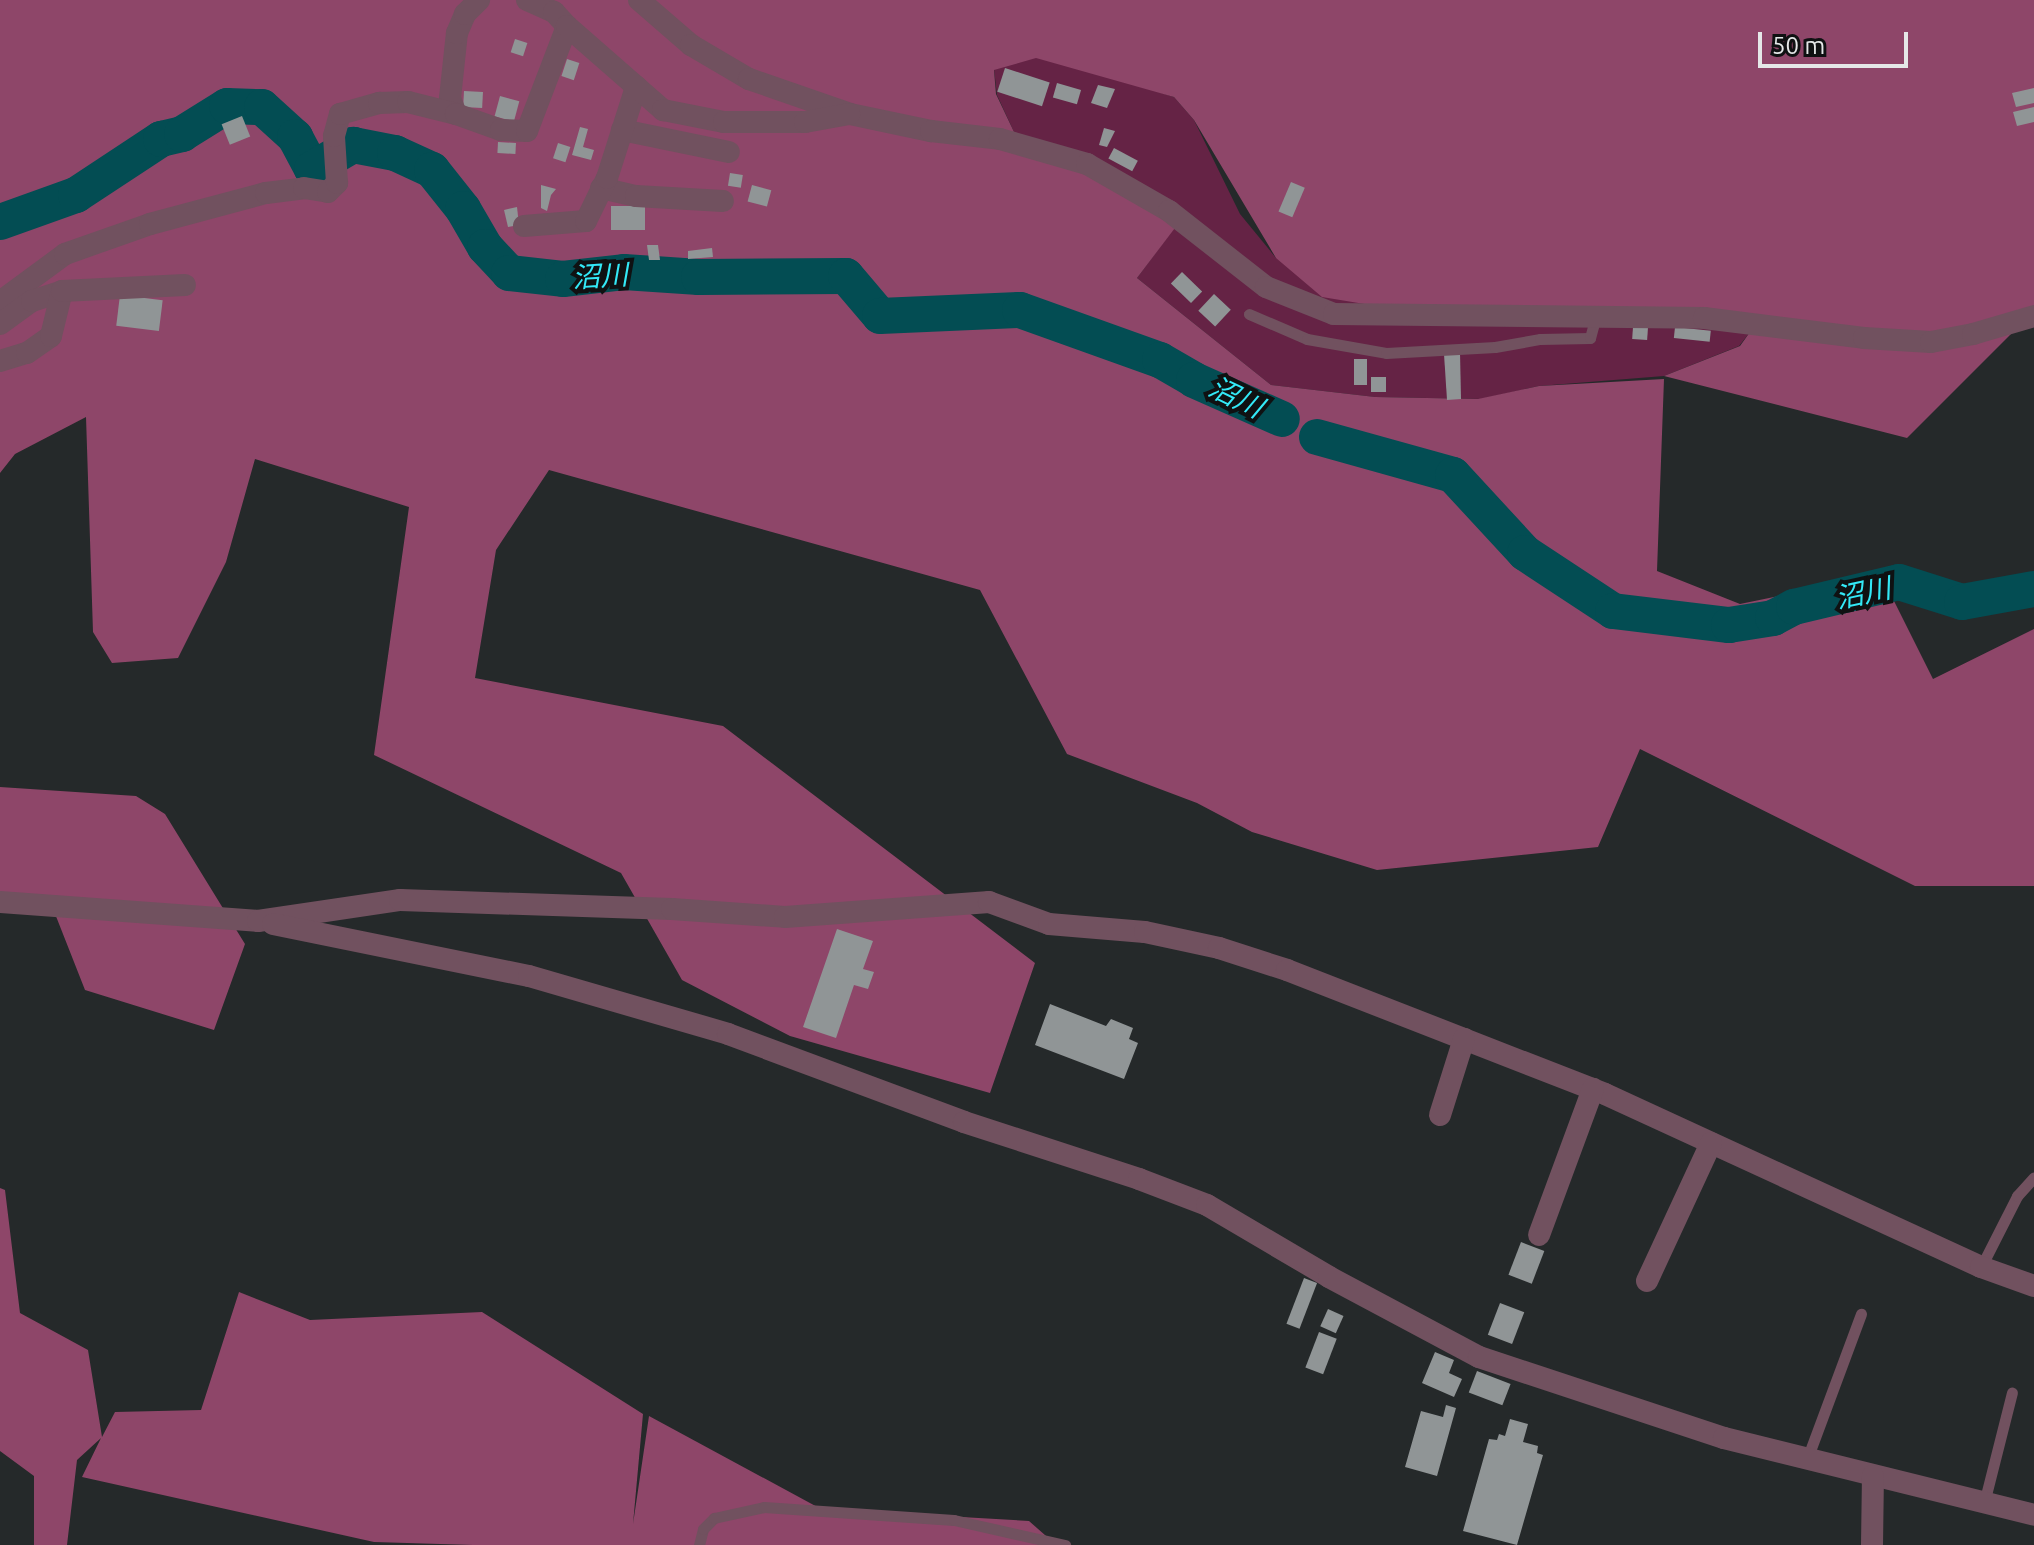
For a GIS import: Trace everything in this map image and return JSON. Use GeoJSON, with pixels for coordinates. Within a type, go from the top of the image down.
{"type":"FeatureCollection","features":[{"type":"Feature","properties":{"kind":"street"},"geometry":{"type":"LineString","coordinates":[[456,114],[450,98],[457,33],[465,14],[479,0]]}},
{"type":"Feature","properties":{"kind":"street"},"geometry":{"type":"LineString","coordinates":[[527,0],[554,12],[663,110],[724,122],[805,122],[850,114]]}},
{"type":"Feature","properties":{"kind":"street"},"geometry":{"type":"LineString","coordinates":[[639,0],[691,45],[749,79],[850,114],[931,131],[1000,139],[1087,164],[1169,211],[1266,287],[1334,314],[1425,318],[1597,315],[1704,318],[1921,342],[1973,334],[2034,316]]}},
{"type":"Feature","properties":{"kind":"street"},"geometry":{"type":"LineString","coordinates":[[0,302],[65,254],[150,224],[266,193],[304,188],[328,192],[337,183],[334,136],[340,114],[379,103],[408,102],[501,130],[527,131],[567,26]]}},
{"type":"Feature","properties":{"kind":"street"},"geometry":{"type":"LineString","coordinates":[[524,226],[586,221],[601,188],[636,87]]}},
{"type":"Feature","properties":{"kind":"street"},"geometry":{"type":"LineString","coordinates":[[622,130],[729,152]]}},
{"type":"Feature","properties":{"kind":"street"},"geometry":{"type":"LineString","coordinates":[[601,188],[636,196],[723,201]]}},
{"type":"Feature","properties":{"kind":"street"},"geometry":{"type":"LineString","coordinates":[[0,324],[32,301],[62,291],[185,285]]}},
{"type":"Feature","properties":{"kind":"street"},"geometry":{"type":"LineString","coordinates":[[0,361],[27,353],[51,336],[62,291]]}},
{"type":"Feature","properties":{"kind":"street"},"geometry":{"type":"LineString","coordinates":[[258,921],[400,900],[672,909],[785,917],[989,902],[1049,924],[1145,932],[1219,948],[1593,1089],[1981,1267],[2034,1286]]}},
{"type":"Feature","properties":{"kind":"street"},"geometry":{"type":"LineString","coordinates":[[0,902],[258,921],[529,976],[728,1034],[1007,1137],[1139,1179],[1207,1205],[1329,1277],[1479,1357],[1724,1438],[2034,1515]]}},
{"type":"Feature","properties":{"kind":"street"},"geometry":{"type":"LineString","coordinates":[[1440,1115],[1464,1039]]}},
{"type":"Feature","properties":{"kind":"street"},"geometry":{"type":"LineString","coordinates":[[1539,1235],[1593,1089]]}},
{"type":"Feature","properties":{"kind":"street"},"geometry":{"type":"LineString","coordinates":[[1647,1281],[1711,1143]]}},
{"type":"Feature","properties":{"kind":"street"},"geometry":{"type":"LineString","coordinates":[[1872,1545],[1873,1476]]}},
{"type":"Feature","properties":{"kind":"lane"},"geometry":{"type":"LineString","coordinates":[[1249,314],[1307,339],[1386,353],[1495,347],[1540,339],[1590,338],[1597,315]]}},
{"type":"Feature","properties":{"kind":"lane"},"geometry":{"type":"LineString","coordinates":[[1981,1267],[2017,1196],[2034,1177]]}},
{"type":"Feature","properties":{"kind":"lane"},"geometry":{"type":"LineString","coordinates":[[1807,1459],[1861,1314]]}},
{"type":"Feature","properties":{"kind":"lane"},"geometry":{"type":"LineString","coordinates":[[1984,1503],[2012,1392]]}},
{"type":"Feature","properties":{"kind":"lane"},"geometry":{"type":"LineString","coordinates":[[699,1545],[703,1529],[714,1518],[764,1507],[954,1520],[1065,1545]]}},
{"type":"Feature","properties":{"kind":"shaded area"},"geometry":{"type":"Polygon","coordinates":[[[0,0],[2034,0],[2034,317],[2027,318],[1907,438],[1664,376],[1740,346],[1750,332],[1720,315],[1480,323],[1322,297],[1276,258],[1194,120],[1174,97],[1036,58],[994,70],[996,94],[1014,132],[1181,220],[1137,278],[1271,385],[1375,397],[1478,399],[1539,386],[1664,379],[1657,571],[1740,604],[1881,575],[1933,679],[2034,629],[2034,886],[1915,886],[1640,749],[1598,847],[1377,870],[1252,832],[1197,803],[1067,754],[980,590],[549,470],[496,550],[475,678],[723,726],[1035,963],[990,1093],[790,1036],[682,980],[621,873],[374,755],[409,507],[255,459],[226,562],[178,658],[112,663],[93,632],[86,417],[15,454],[0,473],[0,0]]]}},
{"type":"Feature","properties":{"kind":"shaded area"},"geometry":{"type":"Polygon","coordinates":[[[1044,55],[1174,97],[1194,120],[1240,214],[1276,258],[1750,332],[1739,346],[1664,376],[1539,386],[1481,399],[1375,397],[1271,385],[1137,278],[1180,220],[1014,132],[997,95],[994,69],[1044,55]]]}},
{"type":"Feature","properties":{"kind":"shaded area"},"geometry":{"type":"Polygon","coordinates":[[[0,787],[136,796],[165,814],[245,944],[214,1030],[85,990],[50,901],[0,895],[0,787]]]}},
{"type":"Feature","properties":{"kind":"shaded area"},"geometry":{"type":"Polygon","coordinates":[[[0,1188],[5,1190],[20,1313],[88,1350],[102,1437],[115,1412],[201,1410],[239,1292],[310,1320],[482,1312],[643,1414],[633,1524],[649,1416],[821,1509],[1029,1521],[1054,1543],[1065,1545],[473,1545],[374,1542],[82,1477],[101,1438],[77,1460],[67,1545],[34,1545],[34,1476],[0,1451],[0,1188]]]}},
{"type":"Feature","properties":{"kind":"building"},"geometry":{"type":"Polygon","coordinates":[[[515,39],[527,43],[523,56],[511,52],[515,39]]]}},
{"type":"Feature","properties":{"kind":"building"},"geometry":{"type":"Polygon","coordinates":[[[567,59],[579,63],[574,80],[561,76],[567,59]]]}},
{"type":"Feature","properties":{"kind":"building"},"geometry":{"type":"Polygon","coordinates":[[[1005,68],[1050,83],[1042,106],[997,92],[1005,68]]]}},
{"type":"Feature","properties":{"kind":"building"},"geometry":{"type":"Polygon","coordinates":[[[1057,83],[1081,90],[1077,104],[1053,97],[1057,83]]]}},
{"type":"Feature","properties":{"kind":"building"},"geometry":{"type":"Polygon","coordinates":[[[1098,85],[1115,89],[1107,108],[1091,103],[1098,85]]]}},
{"type":"Feature","properties":{"kind":"building"},"geometry":{"type":"Polygon","coordinates":[[[2034,88],[2034,103],[2016,107],[2012,93],[2034,88]]]}},
{"type":"Feature","properties":{"kind":"building"},"geometry":{"type":"Polygon","coordinates":[[[464,91],[483,92],[482,108],[463,107],[464,91]]]}},
{"type":"Feature","properties":{"kind":"building"},"geometry":{"type":"Polygon","coordinates":[[[500,96],[519,101],[514,121],[495,116],[500,96]]]}},
{"type":"Feature","properties":{"kind":"building"},"geometry":{"type":"Polygon","coordinates":[[[2034,107],[2034,122],[2017,126],[2013,112],[2034,107]]]}},
{"type":"Feature","properties":{"kind":"building"},"geometry":{"type":"Polygon","coordinates":[[[242,116],[250,136],[230,145],[222,124],[242,116]]]}},
{"type":"Feature","properties":{"kind":"building"},"geometry":{"type":"Polygon","coordinates":[[[580,127],[588,129],[583,147],[594,150],[591,160],[572,155],[580,127]]]}},
{"type":"Feature","properties":{"kind":"building"},"geometry":{"type":"Polygon","coordinates":[[[1104,128],[1115,131],[1107,147],[1099,145],[1104,128]]]}},
{"type":"Feature","properties":{"kind":"building"},"geometry":{"type":"Polygon","coordinates":[[[498,142],[516,143],[515,154],[497,153],[498,142]]]}},
{"type":"Feature","properties":{"kind":"building"},"geometry":{"type":"Polygon","coordinates":[[[558,143],[570,147],[565,162],[553,158],[558,143]]]}},
{"type":"Feature","properties":{"kind":"building"},"geometry":{"type":"Polygon","coordinates":[[[1114,148],[1138,161],[1132,171],[1108,159],[1114,148]]]}},
{"type":"Feature","properties":{"kind":"building"},"geometry":{"type":"Polygon","coordinates":[[[730,173],[743,175],[741,188],[728,186],[730,173]]]}},
{"type":"Feature","properties":{"kind":"building"},"geometry":{"type":"Polygon","coordinates":[[[1291,182],[1305,188],[1292,217],[1278,211],[1291,182]]]}},
{"type":"Feature","properties":{"kind":"building"},"geometry":{"type":"Polygon","coordinates":[[[541,185],[556,189],[547,211],[541,208],[541,185]]]}},
{"type":"Feature","properties":{"kind":"building"},"geometry":{"type":"Polygon","coordinates":[[[752,185],[771,190],[767,207],[748,201],[752,185]]]}},
{"type":"Feature","properties":{"kind":"building"},"geometry":{"type":"Polygon","coordinates":[[[611,206],[645,206],[645,230],[611,230],[611,206]]]}},
{"type":"Feature","properties":{"kind":"building"},"geometry":{"type":"Polygon","coordinates":[[[517,207],[519,225],[508,227],[504,210],[517,207]]]}},
{"type":"Feature","properties":{"kind":"building"},"geometry":{"type":"Polygon","coordinates":[[[647,245],[658,245],[660,260],[649,260],[647,245]]]}},
{"type":"Feature","properties":{"kind":"building"},"geometry":{"type":"Polygon","coordinates":[[[712,248],[713,257],[688,259],[688,251],[712,248]]]}},
{"type":"Feature","properties":{"kind":"building"},"geometry":{"type":"Polygon","coordinates":[[[1182,272],[1202,291],[1191,303],[1171,284],[1182,272]]]}},
{"type":"Feature","properties":{"kind":"building"},"geometry":{"type":"Polygon","coordinates":[[[1214,294],[1231,310],[1215,327],[1198,311],[1214,294]]]}},
{"type":"Feature","properties":{"kind":"building"},"geometry":{"type":"Polygon","coordinates":[[[120,295],[163,300],[159,331],[116,326],[120,295]]]}},
{"type":"Feature","properties":{"kind":"building"},"geometry":{"type":"Polygon","coordinates":[[[1633,327],[1648,328],[1647,340],[1632,339],[1633,327]]]}},
{"type":"Feature","properties":{"kind":"building"},"geometry":{"type":"Polygon","coordinates":[[[1675,327],[1711,331],[1710,342],[1674,338],[1675,327]]]}},
{"type":"Feature","properties":{"kind":"building"},"geometry":{"type":"Polygon","coordinates":[[[1460,352],[1461,399],[1447,400],[1444,354],[1460,352]]]}},
{"type":"Feature","properties":{"kind":"building"},"geometry":{"type":"Polygon","coordinates":[[[1354,359],[1367,359],[1367,385],[1354,385],[1354,359]]]}},
{"type":"Feature","properties":{"kind":"building"},"geometry":{"type":"Polygon","coordinates":[[[1371,377],[1386,377],[1386,392],[1371,392],[1371,377]]]}},
{"type":"Feature","properties":{"kind":"building"},"geometry":{"type":"Polygon","coordinates":[[[837,929],[873,941],[863,969],[874,972],[868,989],[854,985],[836,1038],[803,1027],[837,929]]]}},
{"type":"Feature","properties":{"kind":"building"},"geometry":{"type":"Polygon","coordinates":[[[1050,1004],[1106,1026],[1111,1019],[1133,1028],[1129,1039],[1138,1043],[1124,1079],[1035,1045],[1050,1004]]]}},
{"type":"Feature","properties":{"kind":"building"},"geometry":{"type":"Polygon","coordinates":[[[1521,1242],[1544,1251],[1532,1284],[1508,1275],[1521,1242]]]}},
{"type":"Feature","properties":{"kind":"building"},"geometry":{"type":"Polygon","coordinates":[[[1304,1278],[1317,1283],[1300,1329],[1286,1324],[1304,1278]]]}},
{"type":"Feature","properties":{"kind":"building"},"geometry":{"type":"Polygon","coordinates":[[[1500,1303],[1524,1312],[1512,1344],[1488,1335],[1500,1303]]]}},
{"type":"Feature","properties":{"kind":"building"},"geometry":{"type":"Polygon","coordinates":[[[1328,1309],[1344,1316],[1336,1333],[1320,1326],[1328,1309]]]}},
{"type":"Feature","properties":{"kind":"building"},"geometry":{"type":"Polygon","coordinates":[[[1319,1332],[1337,1339],[1323,1374],[1305,1367],[1319,1332]]]}},
{"type":"Feature","properties":{"kind":"building"},"geometry":{"type":"Polygon","coordinates":[[[1435,1352],[1454,1360],[1449,1373],[1462,1379],[1454,1397],[1422,1383],[1435,1352]]]}},
{"type":"Feature","properties":{"kind":"building"},"geometry":{"type":"Polygon","coordinates":[[[1477,1371],[1511,1384],[1502,1405],[1469,1392],[1477,1371]]]}},
{"type":"Feature","properties":{"kind":"building"},"geometry":{"type":"Polygon","coordinates":[[[1446,1405],[1456,1408],[1437,1476],[1405,1467],[1421,1411],[1443,1417],[1446,1405]]]}},
{"type":"Feature","properties":{"kind":"building"},"geometry":{"type":"Polygon","coordinates":[[[1510,1419],[1528,1424],[1523,1442],[1538,1446],[1537,1453],[1543,1455],[1517,1545],[1463,1531],[1489,1439],[1497,1440],[1499,1434],[1505,1436],[1510,1419]]]}},
{"type":"Feature","properties":{"kind":"waterway","name":"沼川"},"geometry":{"type":"LineString","coordinates":[[0,222],[76,195],[161,139],[182,134],[227,106],[262,107],[295,137],[312,169],[353,145],[395,153],[432,170],[463,209],[485,247],[509,273],[563,279],[624,272],[699,277],[846,276],[880,316],[1020,310],[1160,360],[1194,380],[1282,419]]}},
{"type":"Feature","properties":{"kind":"waterway","name":"沼川"},"geometry":{"type":"LineString","coordinates":[[1317,437],[1453,475],[1525,553],[1613,611],[1729,625],[1773,618],[1794,607],[1899,582],[1962,602],[2034,589]]}}]}
